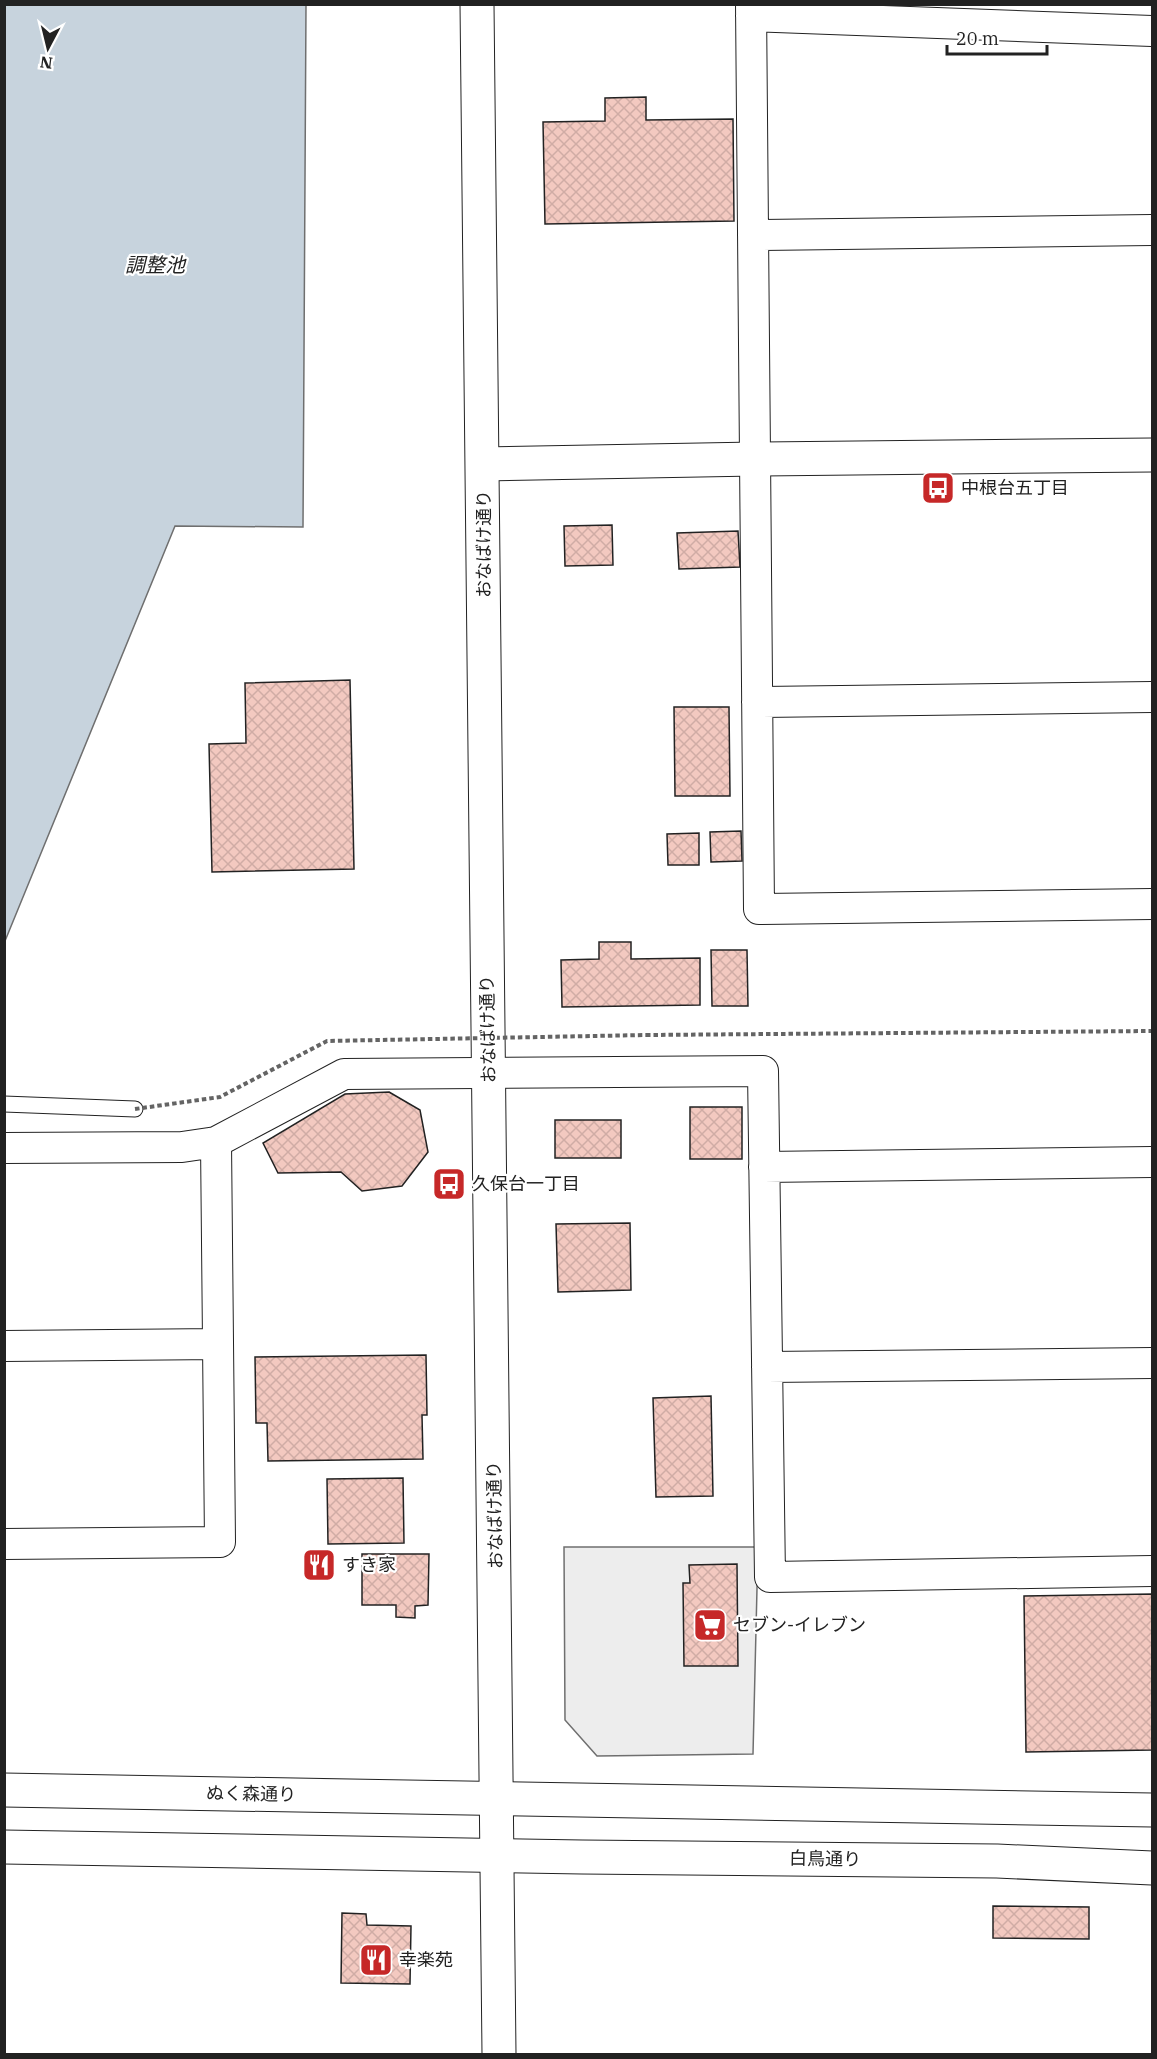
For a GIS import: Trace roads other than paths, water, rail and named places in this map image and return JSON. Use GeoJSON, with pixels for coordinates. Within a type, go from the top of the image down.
{"type":"FeatureCollection","features":[{"type":"Feature","properties":{"kind":"main road","name":"おなばけ通り"},"geometry":{"type":"LineString","coordinates":[[477,4],[499,2055]]}},
{"type":"Feature","properties":{"kind":"main road"},"geometry":{"type":"LineString","coordinates":[[483,464],[1152,455]]}},
{"type":"Feature","properties":{"kind":"main road","name":"ぬく森通り"},"geometry":{"type":"LineString","coordinates":[[4,1790],[497,1798]]}},
{"type":"Feature","properties":{"kind":"main road"},"geometry":{"type":"LineString","coordinates":[[497,1798],[1152,1810]]}},
{"type":"Feature","properties":{"kind":"main road"},"geometry":{"type":"LineString","coordinates":[[4,1847],[497,1856]]}},
{"type":"Feature","properties":{"kind":"main road","name":"白鳥通り"},"geometry":{"type":"LineString","coordinates":[[497,1856],[986,1861],[1152,1868]]}},
{"type":"Feature","properties":{"kind":"street"},"geometry":{"type":"LineString","coordinates":[[1152,31],[751,10],[759,909],[1152,904]]}},
{"type":"Feature","properties":{"kind":"street"},"geometry":{"type":"LineString","coordinates":[[753,235],[1152,230]]}},
{"type":"Feature","properties":{"kind":"street"},"geometry":{"type":"LineString","coordinates":[[757,702],[1152,697]]}},
{"type":"Feature","properties":{"kind":"street"},"geometry":{"type":"LineString","coordinates":[[4,1148],[183,1147],[216,1142],[344,1074],[763,1071],[770,1577],[1152,1571]]}},
{"type":"Feature","properties":{"kind":"street"},"geometry":{"type":"LineString","coordinates":[[4,1545],[220,1542],[216,1142]]}},
{"type":"Feature","properties":{"kind":"street"},"geometry":{"type":"LineString","coordinates":[[764,1167],[1152,1162]]}},
{"type":"Feature","properties":{"kind":"street"},"geometry":{"type":"LineString","coordinates":[[4,1346],[218,1344]]}},
{"type":"Feature","properties":{"kind":"street"},"geometry":{"type":"LineString","coordinates":[[767,1367],[1152,1363]]}},
{"type":"Feature","properties":{"kind":"lane"},"geometry":{"type":"LineString","coordinates":[[4,1104],[135,1109]]}},
{"type":"Feature","properties":{"kind":"water","name":"調整池"},"geometry":{"type":"Polygon","coordinates":[[[5,4],[306,5],[303,527],[175,526],[5,941],[5,4]]]}},
{"type":"Feature","properties":{"kind":"place","name":"中根台五丁目"},"geometry":{"type":"Point","coordinates":[938,488]}},
{"type":"Feature","properties":{"kind":"place","name":"久保台一丁目"},"geometry":{"type":"Point","coordinates":[449,1184]}},
{"type":"Feature","properties":{"kind":"place","name":"すき家"},"geometry":{"type":"Point","coordinates":[319,1565]}},
{"type":"Feature","properties":{"kind":"place","name":"セブン-イレブン"},"geometry":{"type":"Point","coordinates":[710,1625]}},
{"type":"Feature","properties":{"kind":"place","name":"幸楽苑"},"geometry":{"type":"Point","coordinates":[376,1960]}}]}
